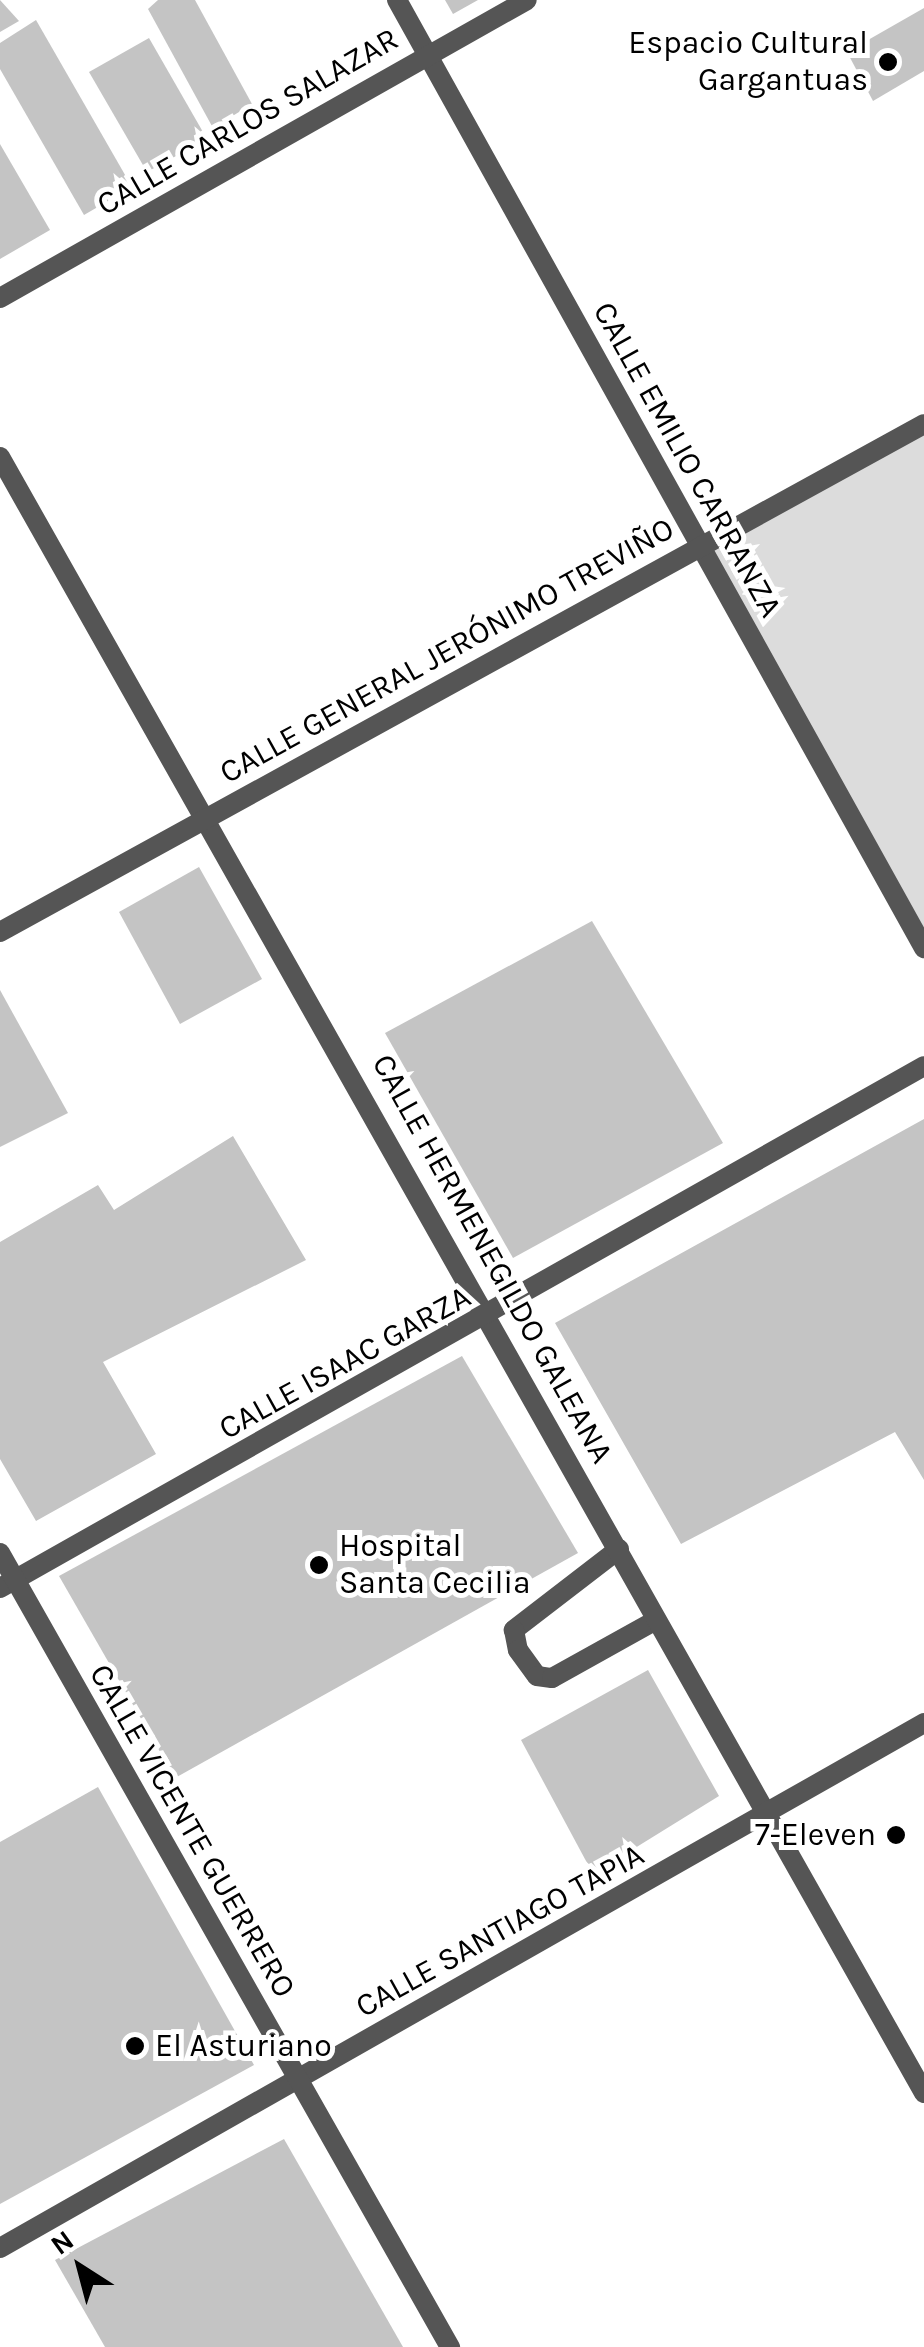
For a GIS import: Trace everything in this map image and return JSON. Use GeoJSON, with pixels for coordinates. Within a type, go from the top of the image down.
{"type":"FeatureCollection","features":[{"type":"Feature","properties":{"kind":"street","name":"CALLE EMILIO CARRANZA"},"geometry":{"type":"LineString","coordinates":[[397,0],[924,948]]}},
{"type":"Feature","properties":{"kind":"street","name":"CALLE CARLOS SALAZAR"},"geometry":{"type":"LineString","coordinates":[[0,298],[527,0]]}},
{"type":"Feature","properties":{"kind":"street","name":"CALLE GENERAL JERÓNIMO TREVIÑO"},"geometry":{"type":"LineString","coordinates":[[0,932],[924,424]]}},
{"type":"Feature","properties":{"kind":"street","name":"CALLE HERMENEGILDO GALEANA"},"geometry":{"type":"LineString","coordinates":[[0,458],[492,1317],[656,1620],[924,2093]]}},
{"type":"Feature","properties":{"kind":"street","name":"CALLE ISAAC GARZA"},"geometry":{"type":"LineString","coordinates":[[8,1583],[492,1317],[924,1066]]}},
{"type":"Feature","properties":{"kind":"street"},"geometry":{"type":"LineString","coordinates":[[619,1549],[514,1630],[518,1650],[538,1676],[552,1678],[656,1620]]}},
{"type":"Feature","properties":{"kind":"street","name":"CALLE VICENTE GUERRERO"},"geometry":{"type":"LineString","coordinates":[[0,1553],[8,1583],[450,2347]]}},
{"type":"Feature","properties":{"kind":"street","name":"CALLE SANTIAGO TAPIA"},"geometry":{"type":"LineString","coordinates":[[0,2248],[767,1817],[924,1723]]}},
{"type":"Feature","properties":{"kind":"shaded area"},"geometry":{"type":"Polygon","coordinates":[[[924,424],[924,948],[700,546],[924,424]]]}},
{"type":"Feature","properties":{"kind":"building"},"geometry":{"type":"Polygon","coordinates":[[[0,0],[19,21],[0,32],[0,0]]]}},
{"type":"Feature","properties":{"kind":"building"},"geometry":{"type":"Polygon","coordinates":[[[158,0],[195,0],[252,104],[213,128],[148,9],[158,0]]]}},
{"type":"Feature","properties":{"kind":"building"},"geometry":{"type":"Polygon","coordinates":[[[445,0],[478,0],[453,14],[445,0]]]}},
{"type":"Feature","properties":{"kind":"building","name":"Espacio Cultural Gargantuas"},"geometry":{"type":"Polygon","coordinates":[[[924,8],[924,71],[873,101],[847,52],[924,8]]]}},
{"type":"Feature","properties":{"kind":"building"},"geometry":{"type":"Polygon","coordinates":[[[36,20],[132,187],[84,215],[0,69],[0,43],[36,20]]]}},
{"type":"Feature","properties":{"kind":"building"},"geometry":{"type":"Polygon","coordinates":[[[149,38],[207,139],[147,172],[89,72],[149,38]]]}},
{"type":"Feature","properties":{"kind":"building"},"geometry":{"type":"Polygon","coordinates":[[[0,144],[50,230],[0,259],[0,144]]]}},
{"type":"Feature","properties":{"kind":"building"},"geometry":{"type":"Polygon","coordinates":[[[199,867],[262,979],[180,1024],[119,912],[199,867]]]}},
{"type":"Feature","properties":{"kind":"building"},"geometry":{"type":"Polygon","coordinates":[[[592,921],[723,1143],[513,1258],[385,1033],[592,921]]]}},
{"type":"Feature","properties":{"kind":"building"},"geometry":{"type":"Polygon","coordinates":[[[0,990],[68,1113],[0,1147],[0,990]]]}},
{"type":"Feature","properties":{"kind":"building"},"geometry":{"type":"Polygon","coordinates":[[[924,1119],[924,1480],[895,1432],[681,1544],[555,1323],[924,1119]]]}},
{"type":"Feature","properties":{"kind":"building"},"geometry":{"type":"Polygon","coordinates":[[[233,1136],[306,1260],[103,1362],[156,1454],[36,1521],[0,1459],[0,1242],[98,1185],[114,1210],[233,1136]]]}},
{"type":"Feature","properties":{"kind":"building","name":"Hospital Santa Cecilia"},"geometry":{"type":"Polygon","coordinates":[[[462,1356],[578,1553],[175,1778],[59,1576],[462,1356]]]}},
{"type":"Feature","properties":{"kind":"building"},"geometry":{"type":"Polygon","coordinates":[[[648,1670],[719,1796],[593,1874],[521,1740],[648,1670]]]}},
{"type":"Feature","properties":{"kind":"building"},"geometry":{"type":"Polygon","coordinates":[[[98,1787],[254,2065],[0,2204],[0,1842],[98,1787]]]}},
{"type":"Feature","properties":{"kind":"building"},"geometry":{"type":"Polygon","coordinates":[[[284,2139],[403,2347],[105,2347],[55,2260],[284,2139]]]}},
{"type":"Feature","properties":{"kind":"place","name":"Espacio Cultural Gargantuas"},"geometry":{"type":"Point","coordinates":[888,62]}},
{"type":"Feature","properties":{"kind":"place","name":"Hospital Santa Cecilia"},"geometry":{"type":"Point","coordinates":[319,1565]}},
{"type":"Feature","properties":{"kind":"place","name":"7-Eleven"},"geometry":{"type":"Point","coordinates":[896,1835]}},
{"type":"Feature","properties":{"kind":"place","name":"El Asturiano"},"geometry":{"type":"Point","coordinates":[135,2046]}}]}
